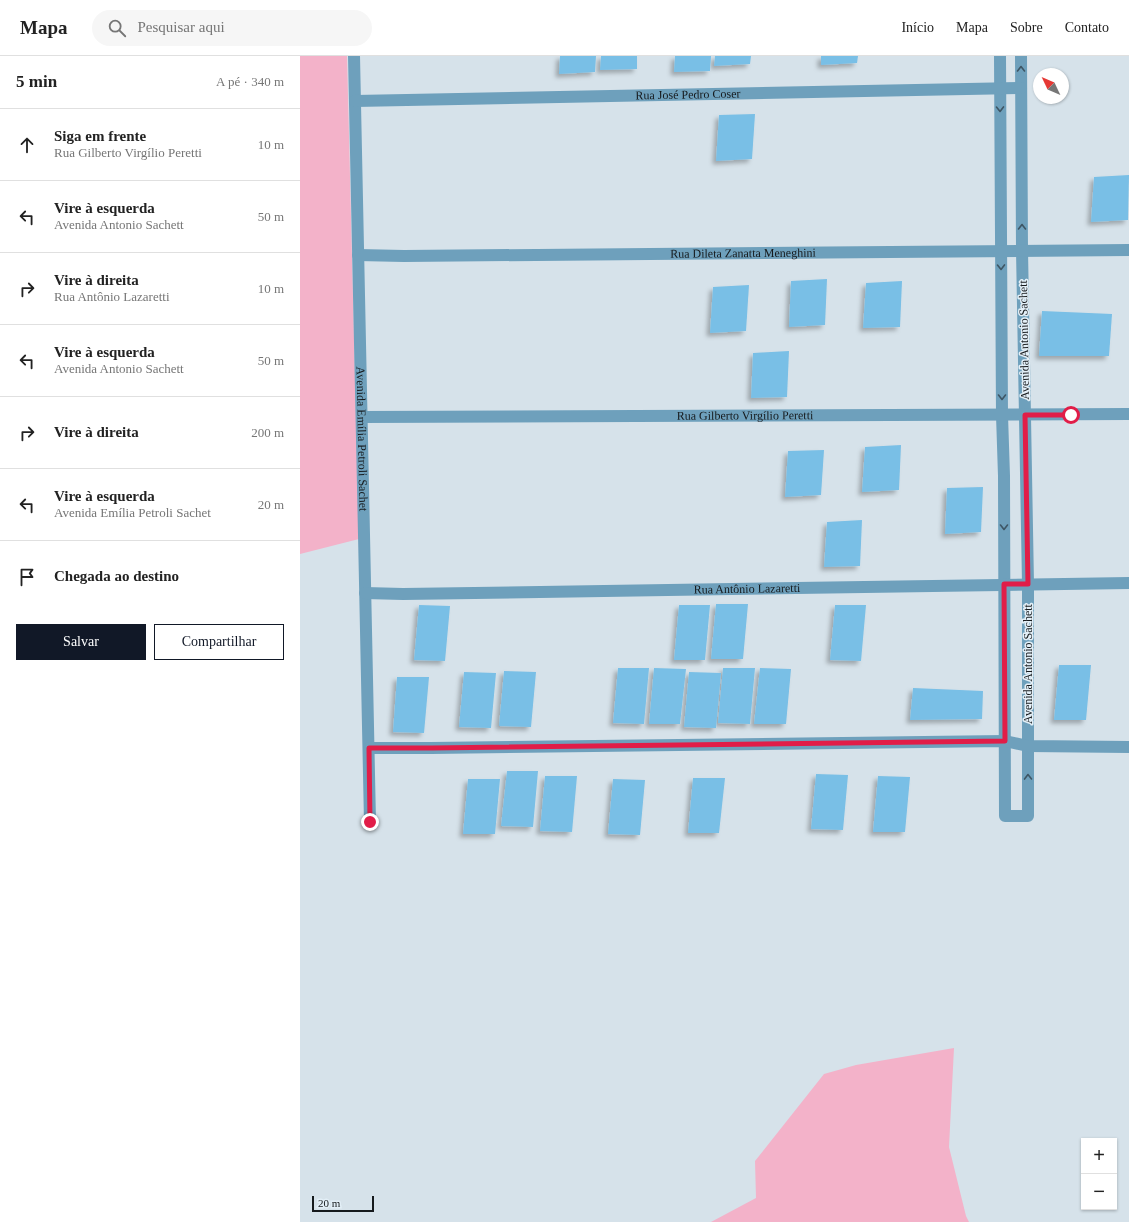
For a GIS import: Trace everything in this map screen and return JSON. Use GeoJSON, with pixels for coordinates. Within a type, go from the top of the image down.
{"type":"FeatureCollection","features":[{"type":"Feature","properties":{"kind":"street","name":"Avenida Emília Petroli Sachet"},"geometry":{"type":"LineString","coordinates":[[354,56],[370,822]]}},
{"type":"Feature","properties":{"kind":"street","name":"Avenida Antonio Sachett"},"geometry":{"type":"LineString","coordinates":[[1000,56],[1006,816],[1028,816],[1028,584],[1022,250],[1021,56]]}},
{"type":"Feature","properties":{"kind":"street","name":"Rua José Pedro Coser"},"geometry":{"type":"LineString","coordinates":[[354,101],[1021,88]]}},
{"type":"Feature","properties":{"kind":"street","name":"Rua Dileta Zanatta Meneghini"},"geometry":{"type":"LineString","coordinates":[[358,255],[412,256],[1129,250]]}},
{"type":"Feature","properties":{"kind":"street","name":"Rua Gilberto Virgílio Peretti"},"geometry":{"type":"LineString","coordinates":[[362,417],[1129,414]]}},
{"type":"Feature","properties":{"kind":"street","name":"Rua Antônio Lazaretti"},"geometry":{"type":"LineString","coordinates":[[365,593],[1129,583]]}},
{"type":"Feature","properties":{"kind":"street"},"geometry":{"type":"LineString","coordinates":[[369,748],[1005,741],[1028,746],[1129,747]]}},
{"type":"Feature","properties":{"kind":"shaded area"},"geometry":{"type":"Polygon","coordinates":[[[300,56],[347,56],[359,539],[300,554],[300,56]]]}},
{"type":"Feature","properties":{"kind":"shaded area"},"geometry":{"type":"Polygon","coordinates":[[[954,1048],[949,1147],[966,1216],[969,1222],[711,1222],[756,1198],[755,1161],[824,1074],[856,1065],[954,1048]]]}},
{"type":"Feature","properties":{"kind":"building"},"geometry":{"type":"Polygon","coordinates":[[[560,56],[596,56],[595,72],[559,74],[560,56]]]}},
{"type":"Feature","properties":{"kind":"building"},"geometry":{"type":"Polygon","coordinates":[[[601,56],[637,56],[637,69],[600,70],[601,56]]]}},
{"type":"Feature","properties":{"kind":"building"},"geometry":{"type":"Polygon","coordinates":[[[675,56],[711,56],[710,71],[674,72],[675,56]]]}},
{"type":"Feature","properties":{"kind":"building"},"geometry":{"type":"Polygon","coordinates":[[[715,56],[751,56],[750,64],[714,66],[715,56]]]}},
{"type":"Feature","properties":{"kind":"building"},"geometry":{"type":"Polygon","coordinates":[[[821,56],[858,56],[857,63],[821,65],[821,56]]]}},
{"type":"Feature","properties":{"kind":"building"},"geometry":{"type":"Polygon","coordinates":[[[755,114],[752,159],[716,161],[719,115],[755,114]]]}},
{"type":"Feature","properties":{"kind":"building"},"geometry":{"type":"Polygon","coordinates":[[[1129,175],[1128,220],[1091,222],[1094,177],[1129,175]]]}},
{"type":"Feature","properties":{"kind":"building"},"geometry":{"type":"Polygon","coordinates":[[[827,279],[825,325],[789,327],[791,281],[827,279]]]}},
{"type":"Feature","properties":{"kind":"building"},"geometry":{"type":"Polygon","coordinates":[[[902,281],[900,327],[863,328],[866,283],[902,281]]]}},
{"type":"Feature","properties":{"kind":"building"},"geometry":{"type":"Polygon","coordinates":[[[749,285],[746,331],[710,333],[713,287],[749,285]]]}},
{"type":"Feature","properties":{"kind":"building"},"geometry":{"type":"Polygon","coordinates":[[[1042,311],[1112,314],[1109,356],[1039,356],[1042,311]]]}},
{"type":"Feature","properties":{"kind":"building"},"geometry":{"type":"Polygon","coordinates":[[[789,351],[787,397],[751,398],[753,353],[789,351]]]}},
{"type":"Feature","properties":{"kind":"building"},"geometry":{"type":"Polygon","coordinates":[[[901,445],[899,490],[862,492],[865,447],[901,445]]]}},
{"type":"Feature","properties":{"kind":"building"},"geometry":{"type":"Polygon","coordinates":[[[824,450],[821,495],[785,497],[788,451],[824,450]]]}},
{"type":"Feature","properties":{"kind":"building"},"geometry":{"type":"Polygon","coordinates":[[[983,487],[981,532],[945,534],[947,488],[983,487]]]}},
{"type":"Feature","properties":{"kind":"building"},"geometry":{"type":"Polygon","coordinates":[[[862,520],[860,566],[824,567],[827,522],[862,520]]]}},
{"type":"Feature","properties":{"kind":"building"},"geometry":{"type":"Polygon","coordinates":[[[716,604],[748,604],[743,659],[711,659],[716,604]]]}},
{"type":"Feature","properties":{"kind":"building"},"geometry":{"type":"Polygon","coordinates":[[[419,605],[450,606],[445,661],[414,660],[419,605]]]}},
{"type":"Feature","properties":{"kind":"building"},"geometry":{"type":"Polygon","coordinates":[[[679,605],[710,605],[705,660],[674,660],[679,605]]]}},
{"type":"Feature","properties":{"kind":"building"},"geometry":{"type":"Polygon","coordinates":[[[835,605],[866,605],[861,661],[830,660],[835,605]]]}},
{"type":"Feature","properties":{"kind":"building"},"geometry":{"type":"Polygon","coordinates":[[[1059,665],[1091,665],[1086,720],[1054,720],[1059,665]]]}},
{"type":"Feature","properties":{"kind":"building"},"geometry":{"type":"Polygon","coordinates":[[[618,668],[649,668],[644,724],[613,723],[618,668]]]}},
{"type":"Feature","properties":{"kind":"building"},"geometry":{"type":"Polygon","coordinates":[[[654,668],[686,669],[680,724],[649,724],[654,668]]]}},
{"type":"Feature","properties":{"kind":"building"},"geometry":{"type":"Polygon","coordinates":[[[723,668],[755,668],[750,724],[718,723],[723,668]]]}},
{"type":"Feature","properties":{"kind":"building"},"geometry":{"type":"Polygon","coordinates":[[[760,668],[791,669],[786,724],[754,724],[760,668]]]}},
{"type":"Feature","properties":{"kind":"building"},"geometry":{"type":"Polygon","coordinates":[[[504,671],[536,672],[531,727],[499,726],[504,671]]]}},
{"type":"Feature","properties":{"kind":"building"},"geometry":{"type":"Polygon","coordinates":[[[464,672],[496,673],[491,728],[459,727],[464,672]]]}},
{"type":"Feature","properties":{"kind":"building"},"geometry":{"type":"Polygon","coordinates":[[[689,672],[721,673],[716,728],[684,727],[689,672]]]}},
{"type":"Feature","properties":{"kind":"building"},"geometry":{"type":"Polygon","coordinates":[[[397,677],[429,677],[424,733],[393,732],[397,677]]]}},
{"type":"Feature","properties":{"kind":"building"},"geometry":{"type":"Polygon","coordinates":[[[913,688],[983,691],[982,719],[910,720],[913,688]]]}},
{"type":"Feature","properties":{"kind":"building"},"geometry":{"type":"Polygon","coordinates":[[[507,771],[538,771],[533,827],[501,826],[507,771]]]}},
{"type":"Feature","properties":{"kind":"building"},"geometry":{"type":"Polygon","coordinates":[[[816,774],[848,775],[843,830],[811,829],[816,774]]]}},
{"type":"Feature","properties":{"kind":"building"},"geometry":{"type":"Polygon","coordinates":[[[545,776],[577,776],[572,832],[540,831],[545,776]]]}},
{"type":"Feature","properties":{"kind":"building"},"geometry":{"type":"Polygon","coordinates":[[[878,776],[910,777],[905,832],[873,832],[878,776]]]}},
{"type":"Feature","properties":{"kind":"building"},"geometry":{"type":"Polygon","coordinates":[[[693,778],[725,778],[719,833],[688,833],[693,778]]]}},
{"type":"Feature","properties":{"kind":"building"},"geometry":{"type":"Polygon","coordinates":[[[468,779],[500,779],[495,834],[463,834],[468,779]]]}},
{"type":"Feature","properties":{"kind":"building"},"geometry":{"type":"Polygon","coordinates":[[[613,779],[645,780],[640,835],[608,834],[613,779]]]}},
{"type":"Feature","properties":{"kind":"route"},"geometry":{"type":"LineString","coordinates":[[370,822],[369,748],[1005,741],[1004,584],[1028,584],[1025,415],[1071,415]]}}]}
